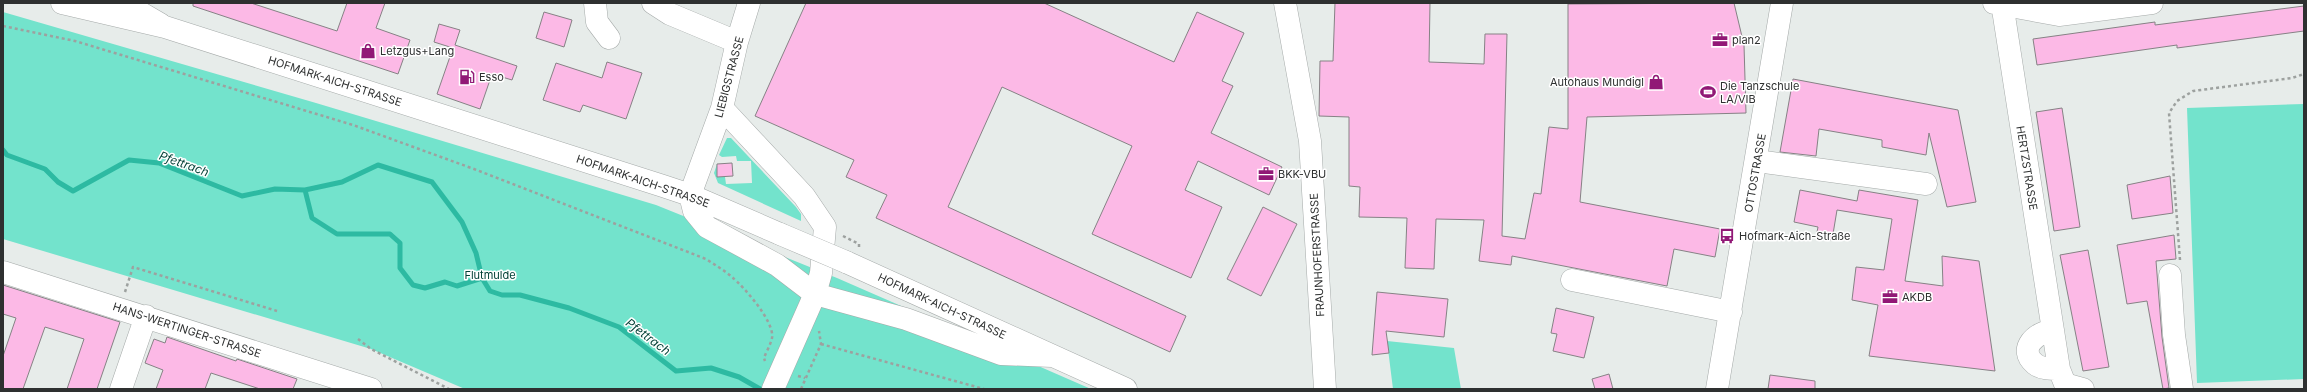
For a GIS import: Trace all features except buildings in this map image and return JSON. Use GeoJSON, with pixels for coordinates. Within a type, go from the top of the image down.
{"type":"FeatureCollection","features":[{"type":"Feature","properties":{"kind":"street","name":"HOFMARK-AICH-STRASSE"},"geometry":{"type":"LineString","coordinates":[[62,3],[165,27],[690,195],[846,262],[1126,389]]}},
{"type":"Feature","properties":{"kind":"street"},"geometry":{"type":"LineString","coordinates":[[595,3],[597,22],[609,38]]}},
{"type":"Feature","properties":{"kind":"street"},"geometry":{"type":"LineString","coordinates":[[653,3],[670,14],[737,42]]}},
{"type":"Feature","properties":{"kind":"street","name":"LIEBIGSTRASSE"},"geometry":{"type":"LineString","coordinates":[[690,195],[722,108],[737,42],[749,3]]}},
{"type":"Feature","properties":{"kind":"street","name":"FRAUNHOFERSTRASSE"},"geometry":{"type":"LineString","coordinates":[[1285,3],[1310,141],[1325,389]]}},
{"type":"Feature","properties":{"kind":"street","name":"OTTOSTRASSE"},"geometry":{"type":"LineString","coordinates":[[1717,389],[1757,161],[1782,3]]}},
{"type":"Feature","properties":{"kind":"street"},"geometry":{"type":"LineString","coordinates":[[2000,4],[2058,9],[2152,3]]}},
{"type":"Feature","properties":{"kind":"street","name":"HERTZSTRASSE"},"geometry":{"type":"LineString","coordinates":[[2000,4],[2059,370],[2065,384],[2083,389]]}},
{"type":"Feature","properties":{"kind":"street","name":"HOFMARK-AICH-STRASSE"},"geometry":{"type":"LineString","coordinates":[[131,5],[165,27]]}},
{"type":"Feature","properties":{"kind":"street"},"geometry":{"type":"LineString","coordinates":[[722,108],[804,196],[825,227],[821,273],[815,294],[772,376]]}},
{"type":"Feature","properties":{"kind":"street"},"geometry":{"type":"LineString","coordinates":[[1757,161],[1926,184]]}},
{"type":"Feature","properties":{"kind":"street"},"geometry":{"type":"LineString","coordinates":[[690,195],[694,211],[707,227],[777,265],[815,294],[906,319],[1002,354],[1052,356]]}},
{"type":"Feature","properties":{"kind":"street","name":"HANS-WERTINGER-STRASSE"},"geometry":{"type":"LineString","coordinates":[[3,272],[146,316],[371,389]]}},
{"type":"Feature","properties":{"kind":"street"},"geometry":{"type":"LineString","coordinates":[[2170,275],[2174,334],[2182,389]]}},
{"type":"Feature","properties":{"kind":"street"},"geometry":{"type":"LineString","coordinates":[[1572,280],[1731,312]]}},
{"type":"Feature","properties":{"kind":"street"},"geometry":{"type":"LineString","coordinates":[[122,389],[146,316]]}},
{"type":"Feature","properties":{"kind":"path"},"geometry":{"type":"LineString","coordinates":[[3,26],[75,41],[353,125],[474,169],[706,259],[730,275],[746,289],[772,330],[772,338],[764,358],[772,376]]}},
{"type":"Feature","properties":{"kind":"path"},"geometry":{"type":"LineString","coordinates":[[2170,275],[2180,264],[2169,112],[2177,101],[2193,91],[2292,78],[2304,74]]}},
{"type":"Feature","properties":{"kind":"path"},"geometry":{"type":"LineString","coordinates":[[130,276],[133,267],[277,311]]}},
{"type":"Feature","properties":{"kind":"path"},"geometry":{"type":"LineString","coordinates":[[358,339],[371,349],[449,389]]}},
{"type":"Feature","properties":{"kind":"path"},"geometry":{"type":"LineString","coordinates":[[801,389],[821,344],[984,389]]}},
{"type":"Feature","properties":{"kind":"green space","name":"Flutmulde"},"geometry":{"type":"Polygon","coordinates":[[[3,12],[316,103],[656,205],[837,278],[1091,389],[465,389],[371,349],[3,239],[3,12]]]}},
{"type":"Feature","properties":{"kind":"green space"},"geometry":{"type":"Polygon","coordinates":[[[2304,104],[2304,379],[2197,383],[2187,108],[2304,104]]]}},
{"type":"Feature","properties":{"kind":"green space"},"geometry":{"type":"Polygon","coordinates":[[[727,138],[731,138],[796,207],[801,214],[801,221],[718,183],[714,173],[717,164],[717,177],[725,177],[726,184],[752,183],[751,161],[737,161],[736,156],[722,157],[719,155],[727,138]]]}},
{"type":"Feature","properties":{"kind":"green space"},"geometry":{"type":"Polygon","coordinates":[[[1387,341],[1454,348],[1461,389],[1393,389],[1387,341]]]}},
{"type":"Feature","properties":{"kind":"waterway","name":"Pfettrach"},"geometry":{"type":"LineString","coordinates":[[3,150],[7,155],[45,169],[58,182],[73,191],[129,160],[159,163],[242,196],[275,189],[305,190],[312,218],[337,234],[390,234],[400,243],[400,268],[413,285],[425,288],[445,282],[457,286],[482,278],[490,291],[502,295],[520,295],[569,308],[619,327],[676,371],[711,368],[739,377],[760,389]]}},
{"type":"Feature","properties":{"kind":"waterway","name":"Pfettrach"},"geometry":{"type":"LineString","coordinates":[[305,190],[342,182],[378,165],[432,182],[462,222],[476,253],[482,278]]}},
{"type":"Feature","properties":{"kind":"place","name":"plan2"},"geometry":{"type":"Point","coordinates":[1720,40]}},
{"type":"Feature","properties":{"kind":"place","name":"Letzgus+Lang"},"geometry":{"type":"Point","coordinates":[368,51]}},
{"type":"Feature","properties":{"kind":"place","name":"Esso"},"geometry":{"type":"Point","coordinates":[467,77]}},
{"type":"Feature","properties":{"kind":"place","name":"Autohaus Mundigl"},"geometry":{"type":"Point","coordinates":[1656,82]}},
{"type":"Feature","properties":{"kind":"place","name":"Die Tanzschule LA/VIB"},"geometry":{"type":"Point","coordinates":[1708,92]}},
{"type":"Feature","properties":{"kind":"place","name":"BKK-VBU"},"geometry":{"type":"Point","coordinates":[1266,174]}},
{"type":"Feature","properties":{"kind":"place","name":"Hofmark-Aich-Straße"},"geometry":{"type":"Point","coordinates":[1727,236]}},
{"type":"Feature","properties":{"kind":"place","name":"AKDB"},"geometry":{"type":"Point","coordinates":[1890,297]}}]}
